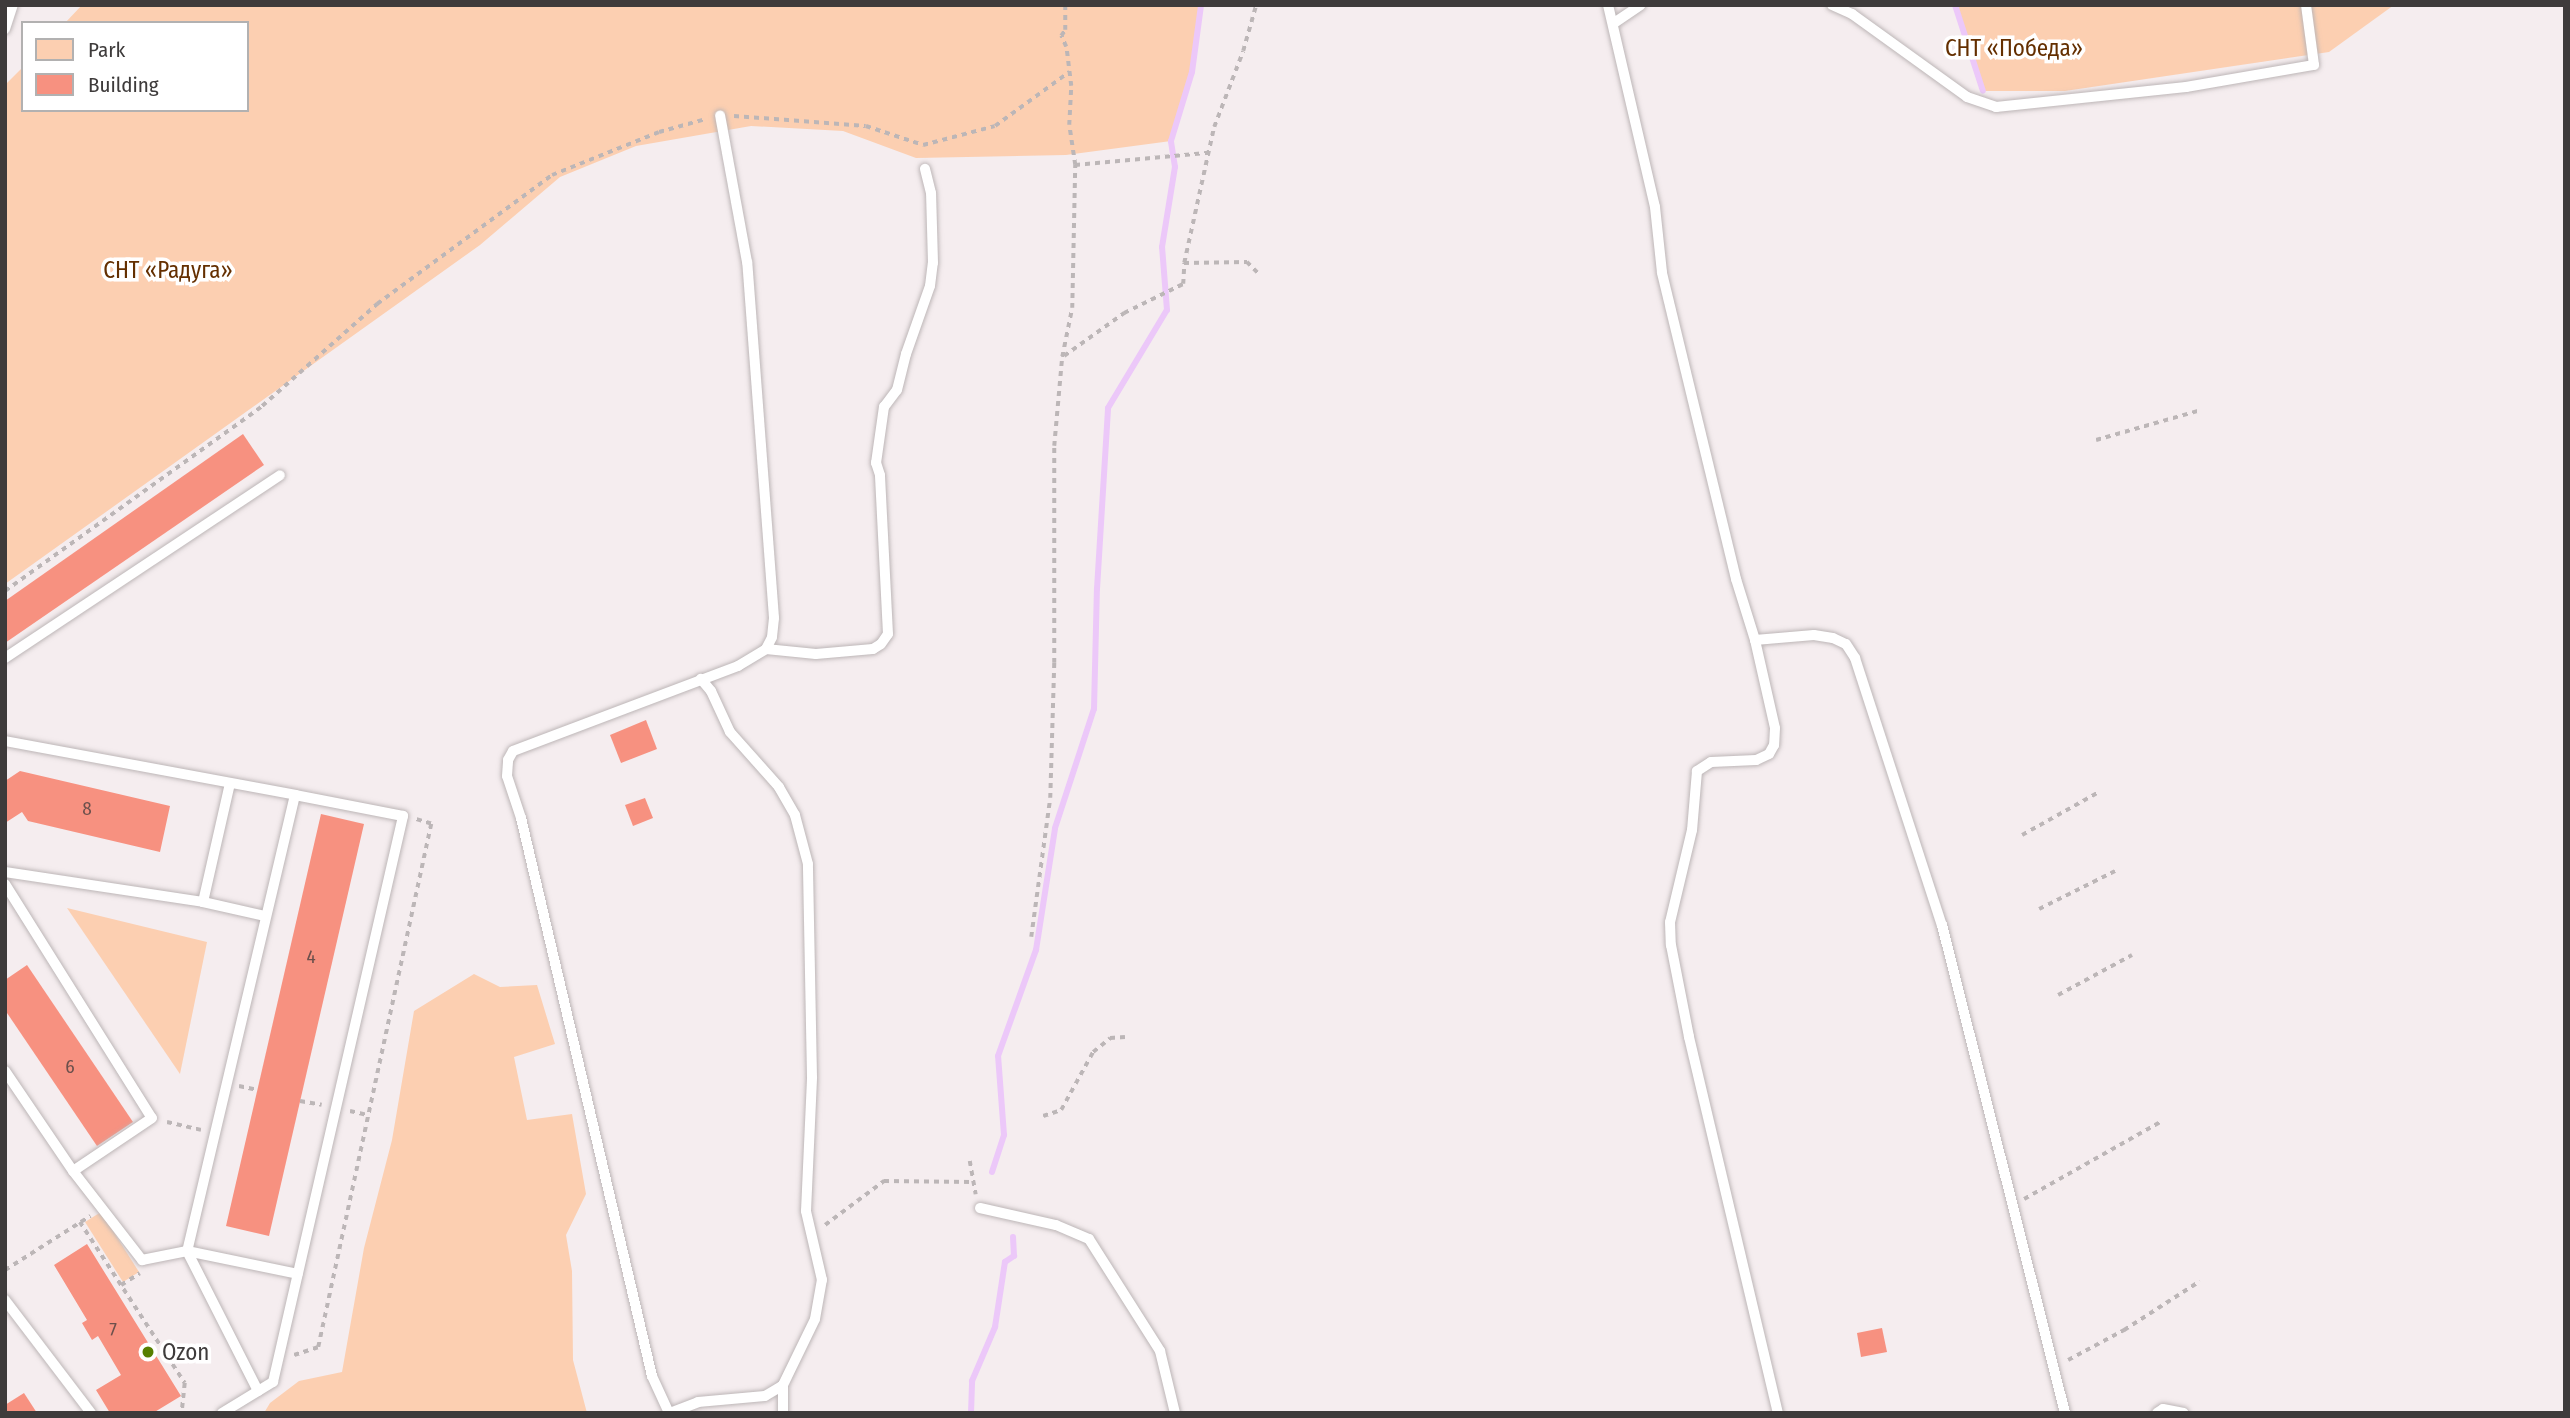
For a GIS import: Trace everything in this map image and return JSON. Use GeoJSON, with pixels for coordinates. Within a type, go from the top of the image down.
{"type":"FeatureCollection","features":[{"type":"Feature","properties":{"kind":"lane"},"geometry":{"type":"LineString","coordinates":[[5,29],[13,5]]}},
{"type":"Feature","properties":{"kind":"lane"},"geometry":{"type":"LineString","coordinates":[[1608,5],[1655,206],[1662,273],[1735,579],[1755,640],[1775,728],[1774,745],[1769,754],[1756,760],[1711,762],[1697,771],[1692,830],[1670,922],[1671,945],[1689,1037],[1778,1413]]}},
{"type":"Feature","properties":{"kind":"lane"},"geometry":{"type":"LineString","coordinates":[[1614,23],[1641,5]]}},
{"type":"Feature","properties":{"kind":"lane"},"geometry":{"type":"LineString","coordinates":[[1832,5],[1852,14],[1967,97],[1996,107],[2186,87],[2314,65],[2306,5]]}},
{"type":"Feature","properties":{"kind":"lane"},"geometry":{"type":"LineString","coordinates":[[720,115],[747,262],[774,618],[772,637],[766,649],[738,666],[513,751],[508,760],[507,776],[521,818],[652,1376],[669,1413],[698,1402],[765,1396],[783,1385]]}},
{"type":"Feature","properties":{"kind":"lane"},"geometry":{"type":"LineString","coordinates":[[766,649],[816,654],[873,649],[881,644],[888,634],[880,475],[876,463],[884,407],[897,390],[906,354],[930,286],[933,263],[932,217],[925,169]]}},
{"type":"Feature","properties":{"kind":"lane"},"geometry":{"type":"LineString","coordinates":[[5,658],[281,475]]}},
{"type":"Feature","properties":{"kind":"lane"},"geometry":{"type":"LineString","coordinates":[[1755,640],[1814,635],[1833,638],[1846,644],[1855,658],[1942,925],[2065,1413]]}},
{"type":"Feature","properties":{"kind":"lane"},"geometry":{"type":"LineString","coordinates":[[701,679],[711,691],[730,732],[779,787],[795,815],[808,864],[812,1077],[806,1211],[822,1280],[815,1319],[783,1385],[783,1413]]}},
{"type":"Feature","properties":{"kind":"lane"},"geometry":{"type":"LineString","coordinates":[[5,741],[403,816],[273,1382],[222,1413]]}},
{"type":"Feature","properties":{"kind":"lane"},"geometry":{"type":"LineString","coordinates":[[203,902],[230,783]]}},
{"type":"Feature","properties":{"kind":"lane"},"geometry":{"type":"LineString","coordinates":[[258,1391],[187,1251],[295,795]]}},
{"type":"Feature","properties":{"kind":"lane"},"geometry":{"type":"LineString","coordinates":[[5,872],[203,902],[265,916]]}},
{"type":"Feature","properties":{"kind":"lane"},"geometry":{"type":"LineString","coordinates":[[5,884],[152,1118],[73,1171]]}},
{"type":"Feature","properties":{"kind":"lane"},"geometry":{"type":"LineString","coordinates":[[5,1071],[73,1171],[142,1259],[187,1251],[298,1274]]}},
{"type":"Feature","properties":{"kind":"lane"},"geometry":{"type":"LineString","coordinates":[[980,1208],[1056,1225],[1089,1239],[1160,1351],[1175,1413]]}},
{"type":"Feature","properties":{"kind":"lane"},"geometry":{"type":"LineString","coordinates":[[5,1300],[91,1413]]}},
{"type":"Feature","properties":{"kind":"lane"},"geometry":{"type":"LineString","coordinates":[[2157,1413],[2163,1409],[2184,1413]]}},
{"type":"Feature","properties":{"kind":"path"},"geometry":{"type":"LineString","coordinates":[[1031,937],[1050,798],[1054,663],[1054,446],[1062,357],[1072,308],[1075,164],[1069,125],[1069,72],[1066,47],[1060,36],[1065,30],[1065,5]]}},
{"type":"Feature","properties":{"kind":"path"},"geometry":{"type":"LineString","coordinates":[[1062,357],[1124,313],[1183,284],[1184,263],[1208,153],[1256,5]]}},
{"type":"Feature","properties":{"kind":"path"},"geometry":{"type":"LineString","coordinates":[[5,591],[262,407],[377,304],[552,175],[659,132],[720,115],[866,126],[923,145],[995,126],[1069,72]]}},
{"type":"Feature","properties":{"kind":"path"},"geometry":{"type":"LineString","coordinates":[[1075,164],[1208,153]]}},
{"type":"Feature","properties":{"kind":"path"},"geometry":{"type":"LineString","coordinates":[[1184,263],[1247,262],[1260,275]]}},
{"type":"Feature","properties":{"kind":"path"},"geometry":{"type":"LineString","coordinates":[[2096,440],[2198,411]]}},
{"type":"Feature","properties":{"kind":"path"},"geometry":{"type":"LineString","coordinates":[[2022,835],[2099,792]]}},
{"type":"Feature","properties":{"kind":"path"},"geometry":{"type":"LineString","coordinates":[[278,1359],[318,1347],[431,824],[403,816]]}},
{"type":"Feature","properties":{"kind":"path"},"geometry":{"type":"LineString","coordinates":[[2039,909],[2115,871]]}},
{"type":"Feature","properties":{"kind":"path"},"geometry":{"type":"LineString","coordinates":[[2058,995],[2132,955]]}},
{"type":"Feature","properties":{"kind":"path"},"geometry":{"type":"LineString","coordinates":[[1043,1116],[1061,1110],[1093,1052],[1111,1038],[1125,1037]]}},
{"type":"Feature","properties":{"kind":"path"},"geometry":{"type":"LineString","coordinates":[[152,1118],[213,1133]]}},
{"type":"Feature","properties":{"kind":"path"},"geometry":{"type":"LineString","coordinates":[[2013,1205],[2162,1121]]}},
{"type":"Feature","properties":{"kind":"path"},"geometry":{"type":"LineString","coordinates":[[811,1236],[884,1181],[972,1182],[970,1161]]}},
{"type":"Feature","properties":{"kind":"path"},"geometry":{"type":"LineString","coordinates":[[5,1270],[104,1208]]}},
{"type":"Feature","properties":{"kind":"path"},"geometry":{"type":"LineString","coordinates":[[80,1222],[185,1382],[182,1413]]}},
{"type":"Feature","properties":{"kind":"path"},"geometry":{"type":"LineString","coordinates":[[2054,1368],[2124,1330],[2200,1281]]}},
{"type":"Feature","properties":{"kind":"green space","name":"СНТ «Радуга»"},"geometry":{"type":"Polygon","coordinates":[[[82,5],[1201,5],[1192,72],[1171,141],[1066,155],[916,158],[843,131],[751,126],[636,146],[560,177],[480,245],[5,584],[5,85],[21,69],[21,112],[248,112],[248,21],[67,21],[82,5]]]}},
{"type":"Feature","properties":{"kind":"green space","name":"СНТ «Победа»"},"geometry":{"type":"Polygon","coordinates":[[[1955,5],[2394,5],[2329,52],[2065,91],[1983,91],[1955,5]]]}},
{"type":"Feature","properties":{"kind":"green space"},"geometry":{"type":"Polygon","coordinates":[[[67,908],[207,942],[180,1074],[67,908]]]}},
{"type":"Feature","properties":{"kind":"green space"},"geometry":{"type":"Polygon","coordinates":[[[474,974],[500,987],[537,985],[555,1044],[514,1057],[527,1120],[572,1114],[586,1194],[566,1235],[572,1271],[573,1360],[587,1413],[264,1413],[270,1403],[299,1381],[342,1372],[364,1248],[392,1140],[414,1011],[474,974]]]}},
{"type":"Feature","properties":{"kind":"green space"},"geometry":{"type":"Polygon","coordinates":[[[101,1212],[139,1272],[123,1282],[85,1222],[101,1212]]]}},
{"type":"Feature","properties":{"kind":"building"},"geometry":{"type":"Polygon","coordinates":[[[243,434],[264,465],[5,643],[5,601],[243,434]]]}},
{"type":"Feature","properties":{"kind":"building"},"geometry":{"type":"Polygon","coordinates":[[[646,720],[657,749],[621,763],[610,735],[646,720]]]}},
{"type":"Feature","properties":{"kind":"building"},"geometry":{"type":"Polygon","coordinates":[[[20,771],[170,806],[160,852],[28,821],[22,812],[5,823],[5,781],[20,771]]]}},
{"type":"Feature","properties":{"kind":"building"},"geometry":{"type":"Polygon","coordinates":[[[645,798],[653,818],[633,826],[625,805],[645,798]]]}},
{"type":"Feature","properties":{"kind":"building"},"geometry":{"type":"Polygon","coordinates":[[[321,814],[364,824],[269,1236],[226,1226],[321,814]]]}},
{"type":"Feature","properties":{"kind":"building"},"geometry":{"type":"Polygon","coordinates":[[[27,965],[133,1122],[97,1146],[5,1010],[5,980],[27,965]]]}},
{"type":"Feature","properties":{"kind":"building"},"geometry":{"type":"Polygon","coordinates":[[[87,1244],[181,1396],[153,1413],[110,1413],[96,1390],[121,1375],[98,1336],[92,1340],[82,1323],[87,1320],[54,1265],[87,1244]]]}},
{"type":"Feature","properties":{"kind":"building"},"geometry":{"type":"Polygon","coordinates":[[[1882,1328],[1887,1352],[1861,1357],[1857,1333],[1882,1328]]]}},
{"type":"Feature","properties":{"kind":"building"},"geometry":{"type":"Polygon","coordinates":[[[24,1393],[37,1413],[5,1413],[5,1405],[24,1393]]]}},
{"type":"Feature","properties":{"kind":"waterway"},"geometry":{"type":"LineString","coordinates":[[992,1172],[1004,1135],[998,1056],[1036,950],[1055,828],[1094,709],[1097,589],[1108,408],[1167,310],[1162,247],[1175,167],[1171,141],[1192,72],[1201,5]]}},
{"type":"Feature","properties":{"kind":"waterway"},"geometry":{"type":"LineString","coordinates":[[1955,5],[1983,91]]}},
{"type":"Feature","properties":{"kind":"waterway"},"geometry":{"type":"LineString","coordinates":[[971,1413],[972,1381],[995,1327],[1005,1262],[1014,1256],[1013,1237]]}},
{"type":"Feature","properties":{"kind":"place","name":"Ozon"},"geometry":{"type":"Point","coordinates":[148,1352]}}]}
